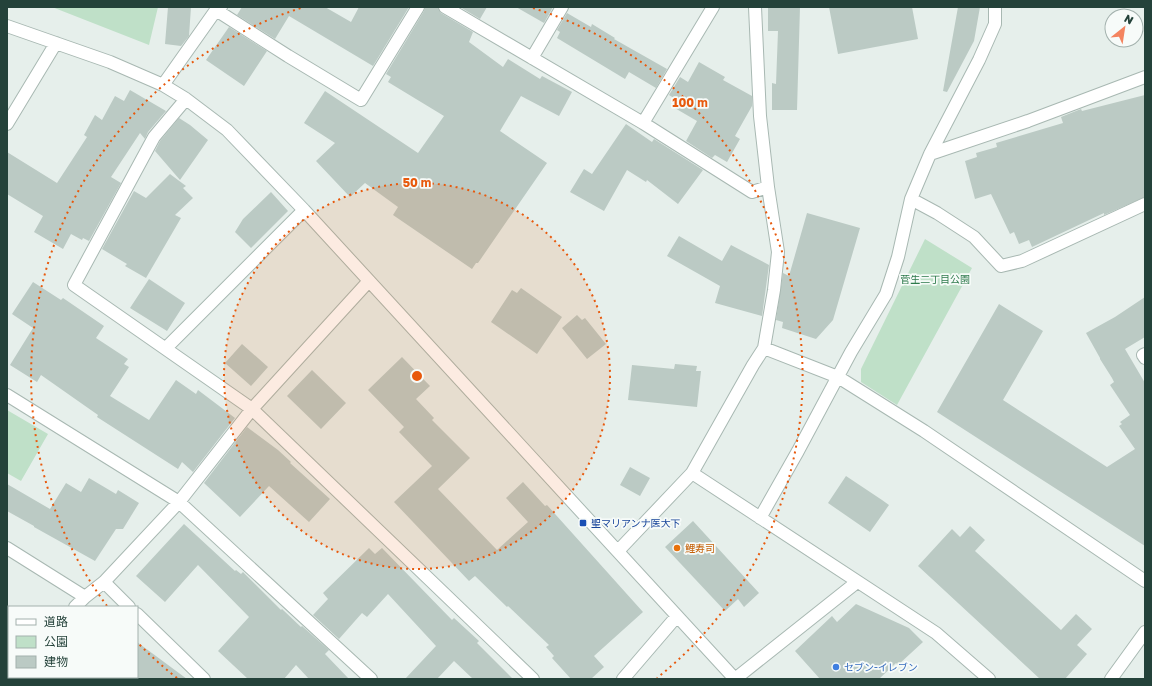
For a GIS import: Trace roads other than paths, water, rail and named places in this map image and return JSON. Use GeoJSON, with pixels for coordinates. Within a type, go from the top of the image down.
{"type":"FeatureCollection","features":[{"type":"Feature","properties":{"kind":"street"},"geometry":{"type":"LineString","coordinates":[[162,85],[218,9],[288,56],[361,100],[418,7]]}},
{"type":"Feature","properties":{"kind":"street"},"geometry":{"type":"LineString","coordinates":[[445,7],[643,123],[752,192],[768,187]]}},
{"type":"Feature","properties":{"kind":"street"},"geometry":{"type":"LineString","coordinates":[[532,58],[562,7]]}},
{"type":"Feature","properties":{"kind":"street"},"geometry":{"type":"LineString","coordinates":[[643,123],[713,7]]}},
{"type":"Feature","properties":{"kind":"street"},"geometry":{"type":"LineString","coordinates":[[618,551],[692,473],[764,348],[774,290],[778,252],[768,187],[760,116],[755,7]]}},
{"type":"Feature","properties":{"kind":"street"},"geometry":{"type":"LineString","coordinates":[[760,518],[851,352],[886,294],[898,257],[911,199],[930,154],[979,60],[995,24],[995,7]]}},
{"type":"Feature","properties":{"kind":"street"},"geometry":{"type":"LineString","coordinates":[[7,26],[110,62],[162,85],[186,98],[226,130],[304,210],[368,282],[735,679],[857,582]]}},
{"type":"Feature","properties":{"kind":"street"},"geometry":{"type":"LineString","coordinates":[[7,124],[56,43]]}},
{"type":"Feature","properties":{"kind":"street"},"geometry":{"type":"LineString","coordinates":[[930,154],[1028,121],[1145,77]]}},
{"type":"Feature","properties":{"kind":"street"},"geometry":{"type":"LineString","coordinates":[[186,98],[154,137],[74,285],[252,409],[533,679]]}},
{"type":"Feature","properties":{"kind":"street"},"geometry":{"type":"LineString","coordinates":[[911,199],[937,213],[974,237],[1001,266],[1022,261],[1145,204]]}},
{"type":"Feature","properties":{"kind":"street"},"geometry":{"type":"LineString","coordinates":[[166,348],[304,210]]}},
{"type":"Feature","properties":{"kind":"street"},"geometry":{"type":"LineString","coordinates":[[76,606],[104,582],[179,502],[252,409],[368,282]]}},
{"type":"Feature","properties":{"kind":"street"},"geometry":{"type":"LineString","coordinates":[[764,348],[838,377],[924,432],[1145,581]]}},
{"type":"Feature","properties":{"kind":"street"},"geometry":{"type":"LineString","coordinates":[[1145,354],[1143,355],[1145,358]]}},
{"type":"Feature","properties":{"kind":"street"},"geometry":{"type":"LineString","coordinates":[[7,395],[179,502],[371,679]]}},
{"type":"Feature","properties":{"kind":"street"},"geometry":{"type":"LineString","coordinates":[[692,473],[936,633],[989,679]]}},
{"type":"Feature","properties":{"kind":"street"},"geometry":{"type":"LineString","coordinates":[[7,548],[85,597]]}},
{"type":"Feature","properties":{"kind":"street"},"geometry":{"type":"LineString","coordinates":[[104,582],[128,606]]}},
{"type":"Feature","properties":{"kind":"street"},"geometry":{"type":"LineString","coordinates":[[138,615],[204,679]]}},
{"type":"Feature","properties":{"kind":"street"},"geometry":{"type":"LineString","coordinates":[[623,679],[677,616]]}},
{"type":"Feature","properties":{"kind":"street"},"geometry":{"type":"LineString","coordinates":[[1111,679],[1145,632]]}},
{"type":"Feature","properties":{"kind":"place","name":"聖マリアンナ医大下"},"geometry":{"type":"Point","coordinates":[583,523]}},
{"type":"Feature","properties":{"kind":"place","name":"鯉寿司"},"geometry":{"type":"Point","coordinates":[677,548]}},
{"type":"Feature","properties":{"kind":"place","name":"セブン-イレブン"},"geometry":{"type":"Point","coordinates":[836,667]}},
{"type":"Feature","properties":{"kind":"park label","name":"菅生二丁目公園"},"geometry":{"type":"Point","coordinates":[935,279]}}]}
